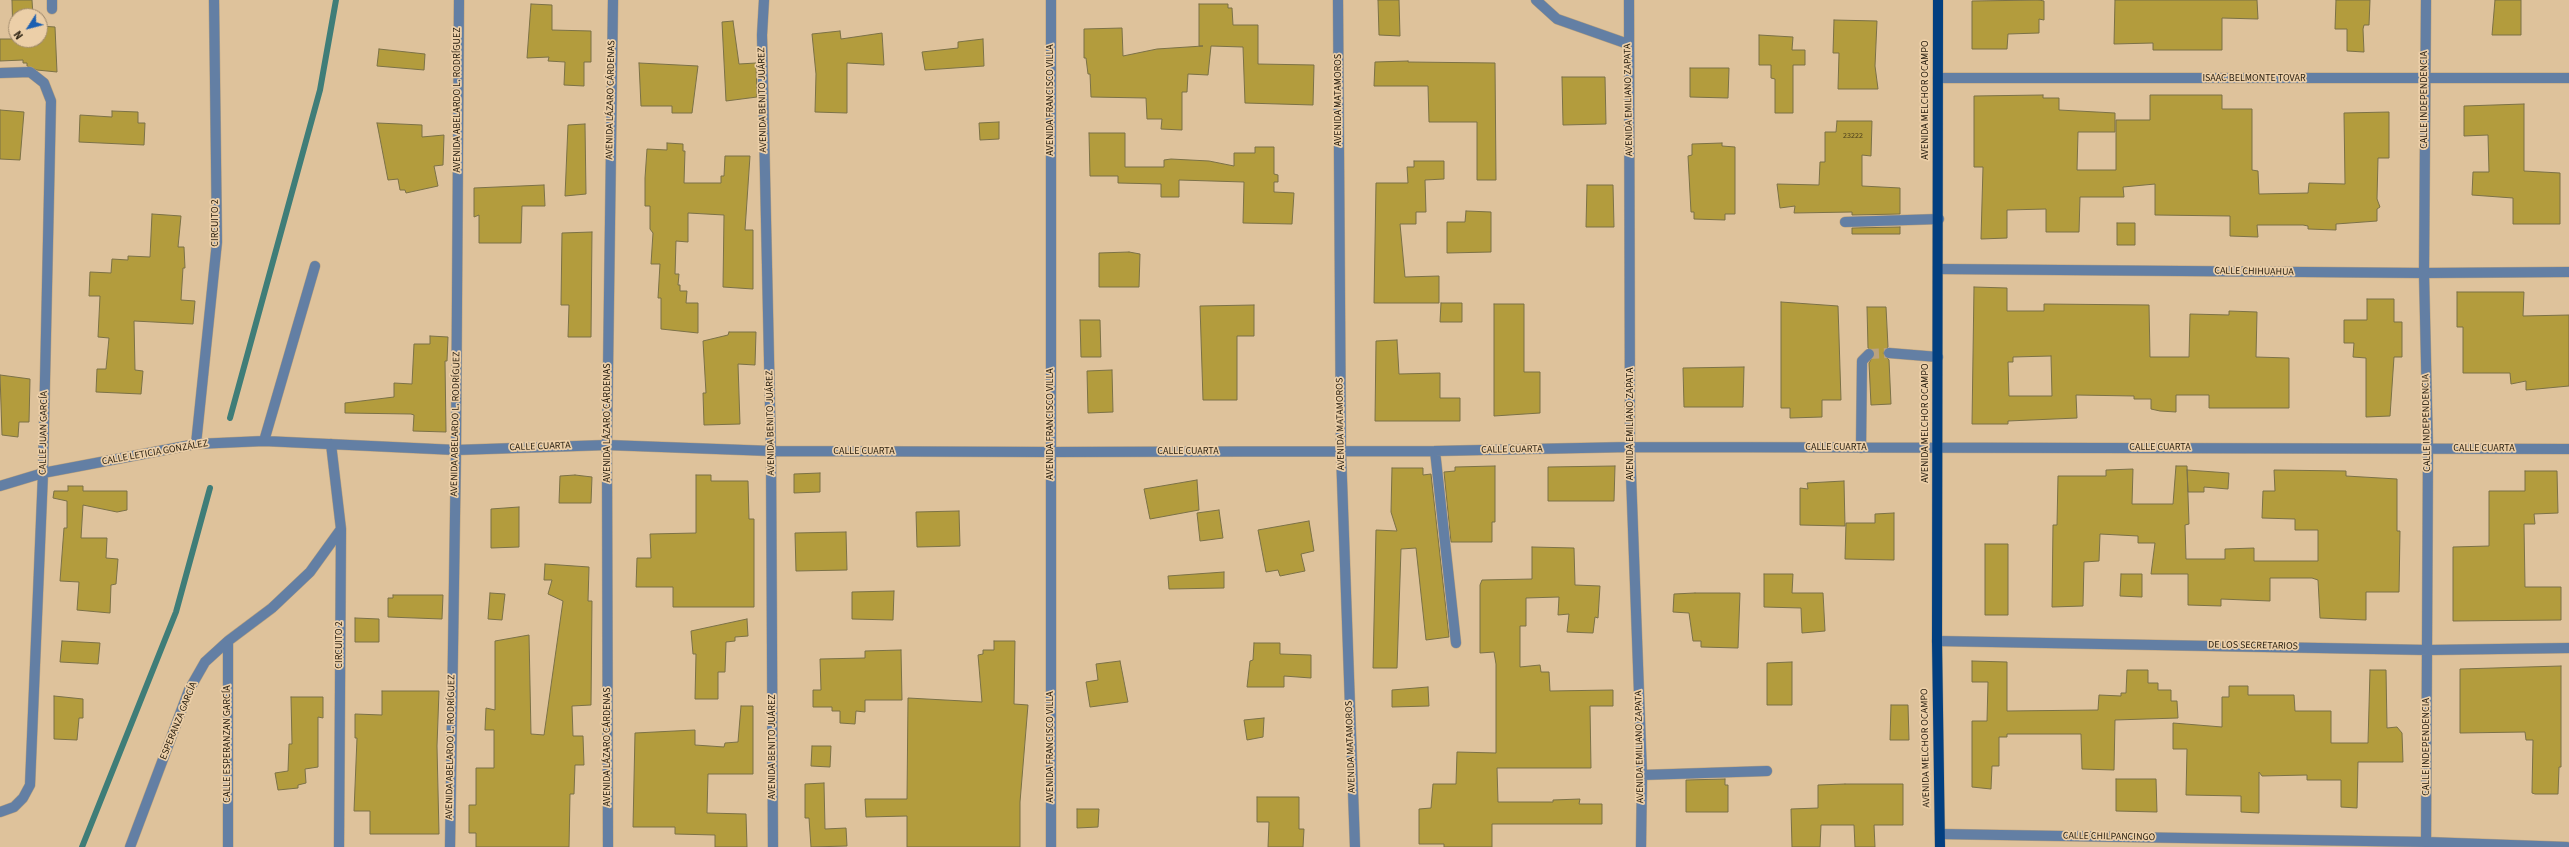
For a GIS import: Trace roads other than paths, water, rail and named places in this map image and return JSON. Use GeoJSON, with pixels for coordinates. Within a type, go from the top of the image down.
{"type":"FeatureCollection","features":[{"type":"Feature","properties":{"kind":"main road","name":"AVENIDA MELCHOR OCAMPO"},"geometry":{"type":"LineString","coordinates":[[1938,0],[1939,269],[1937,641],[1940,847]]}},
{"type":"Feature","properties":{"kind":"street","name":"CIRCUITO 2"},"geometry":{"type":"LineString","coordinates":[[196,444],[217,242],[214,0]]}},
{"type":"Feature","properties":{"kind":"street","name":"AVENIDA ABELARDO L. RODRÍGUEZ"},"geometry":{"type":"LineString","coordinates":[[450,847],[456,450],[459,0]]}},
{"type":"Feature","properties":{"kind":"street","name":"AVENIDA LÁZARO CÁRDENAS"},"geometry":{"type":"LineString","coordinates":[[608,847],[607,445],[613,0]]}},
{"type":"Feature","properties":{"kind":"street","name":"AVENIDA BENITO JUÁREZ"},"geometry":{"type":"LineString","coordinates":[[764,0],[762,36],[771,451],[773,847]]}},
{"type":"Feature","properties":{"kind":"street","name":"AVENIDA FRANCISCO VILLA"},"geometry":{"type":"LineString","coordinates":[[1051,0],[1051,847]]}},
{"type":"Feature","properties":{"kind":"street","name":"AVENIDA MATAMOROS"},"geometry":{"type":"LineString","coordinates":[[1338,0],[1341,452],[1355,847]]}},
{"type":"Feature","properties":{"kind":"street"},"geometry":{"type":"LineString","coordinates":[[1536,0],[1557,19],[1628,44]]}},
{"type":"Feature","properties":{"kind":"street","name":"AVENIDA EMILIANO ZAPATA"},"geometry":{"type":"LineString","coordinates":[[1629,0],[1628,44],[1631,319],[1630,447],[1642,775],[1641,847]]}},
{"type":"Feature","properties":{"kind":"street","name":"CALLE INDEPENDENCIA"},"geometry":{"type":"LineString","coordinates":[[2426,0],[2424,273],[2428,449],[2426,844]]}},
{"type":"Feature","properties":{"kind":"street","name":"CALLE JUAN GARCÍA"},"geometry":{"type":"LineString","coordinates":[[0,73],[30,72],[44,83],[52,101],[44,474],[30,784],[23,798],[14,807],[0,812]]}},
{"type":"Feature","properties":{"kind":"street","name":"ISAAC BELMONTE TOVAR"},"geometry":{"type":"LineString","coordinates":[[1938,78],[2569,78]]}},
{"type":"Feature","properties":{"kind":"street"},"geometry":{"type":"LineString","coordinates":[[1845,222],[1939,220]]}},
{"type":"Feature","properties":{"kind":"street"},"geometry":{"type":"LineString","coordinates":[[264,441],[315,266]]}},
{"type":"Feature","properties":{"kind":"street","name":"CALLE CHIHUAHUA"},"geometry":{"type":"LineString","coordinates":[[1939,269],[2424,273],[2569,272]]}},
{"type":"Feature","properties":{"kind":"street"},"geometry":{"type":"LineString","coordinates":[[1888,353],[1938,357]]}},
{"type":"Feature","properties":{"kind":"street"},"geometry":{"type":"LineString","coordinates":[[1861,448],[1862,360],[1869,354]]}},
{"type":"Feature","properties":{"kind":"street","name":"CALLE LETICIA GONZÁLEZ"},"geometry":{"type":"LineString","coordinates":[[0,486],[44,474],[196,444],[264,441],[456,450]]}},
{"type":"Feature","properties":{"kind":"street","name":"CIRCUITO 2"},"geometry":{"type":"LineString","coordinates":[[331,444],[341,529],[339,847]]}},
{"type":"Feature","properties":{"kind":"street","name":"CALLE CUARTA"},"geometry":{"type":"LineString","coordinates":[[456,450],[607,445],[771,451],[1051,452],[1341,452],[1630,447],[2569,449]]}},
{"type":"Feature","properties":{"kind":"street"},"geometry":{"type":"LineString","coordinates":[[1435,451],[1456,643]]}},
{"type":"Feature","properties":{"kind":"street","name":"ESPERANZA GARCÍA"},"geometry":{"type":"LineString","coordinates":[[130,847],[189,690],[205,662],[228,641],[272,608],[310,572],[341,529]]}},
{"type":"Feature","properties":{"kind":"street","name":"CALLE ESPERANZAN GARCÍA"},"geometry":{"type":"LineString","coordinates":[[228,641],[228,847]]}},
{"type":"Feature","properties":{"kind":"street","name":"DE LOS SECRETARIOS"},"geometry":{"type":"LineString","coordinates":[[1937,641],[2428,650],[2569,648]]}},
{"type":"Feature","properties":{"kind":"street"},"geometry":{"type":"LineString","coordinates":[[1642,775],[1767,771]]}},
{"type":"Feature","properties":{"kind":"street","name":"CALLE CHILPANCINGO"},"geometry":{"type":"LineString","coordinates":[[1940,834],[2567,847]]}},
{"type":"Feature","properties":{"kind":"waterway"},"geometry":{"type":"LineString","coordinates":[[230,418],[320,90],[336,0]]}},
{"type":"Feature","properties":{"kind":"waterway"},"geometry":{"type":"LineString","coordinates":[[82,847],[176,612],[210,488]]}},
{"type":"Feature","properties":{"kind":"tunnel"},"geometry":{"type":"LineString","coordinates":[[1869,354],[1889,353]]}}]}
